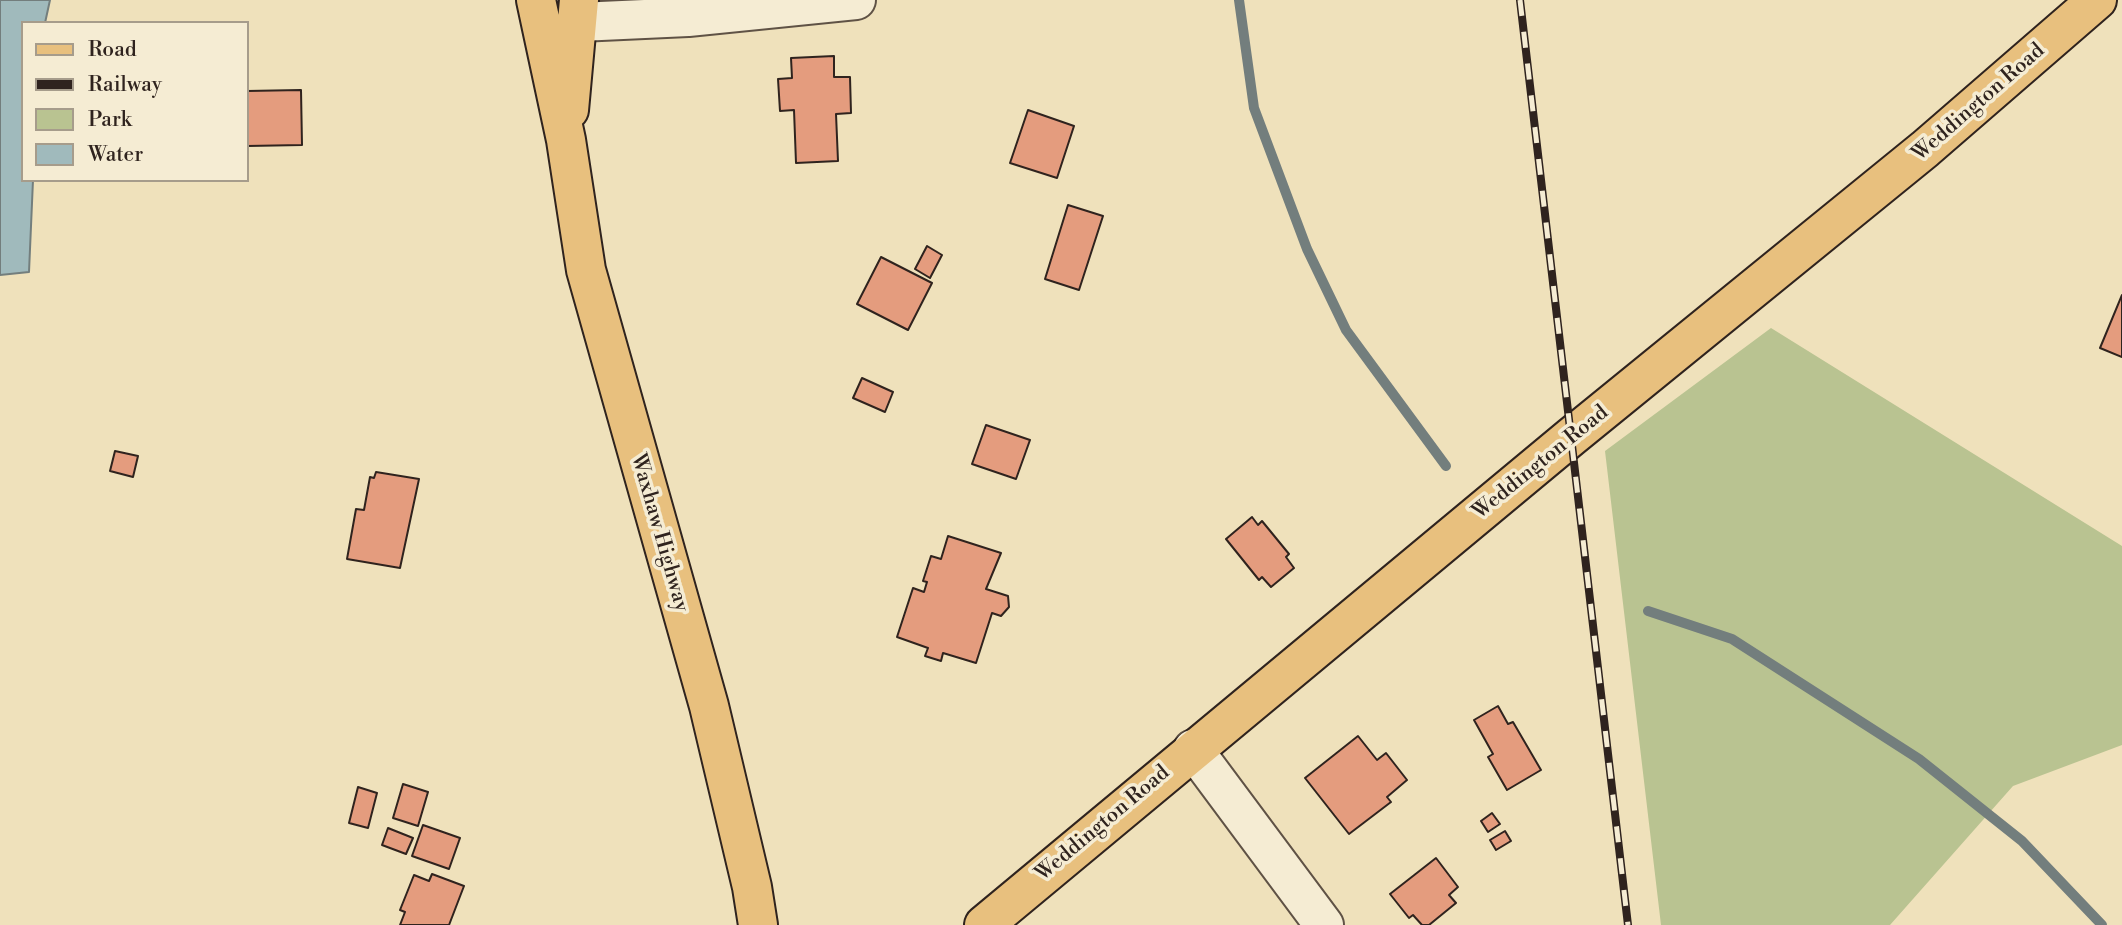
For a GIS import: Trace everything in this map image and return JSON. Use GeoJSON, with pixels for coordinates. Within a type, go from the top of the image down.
{"type":"FeatureCollection","features":[{"type":"Feature","properties":{"kind":"main road","name":"Waxhaw Highway"},"geometry":{"type":"LineString","coordinates":[[536,0],[566,140],[586,270],[709,706],[752,887],[758,925]]}},
{"type":"Feature","properties":{"kind":"main road","name":"Weddington Road"},"geometry":{"type":"LineString","coordinates":[[984,925],[1193,749],[1925,149],[2096,0]]}},
{"type":"Feature","properties":{"kind":"main road","name":"Waxhaw Highway"},"geometry":{"type":"LineString","coordinates":[[566,140],[579,11]]}},
{"type":"Feature","properties":{"kind":"lane"},"geometry":{"type":"LineString","coordinates":[[579,11],[688,17],[856,0]]}},
{"type":"Feature","properties":{"kind":"lane"},"geometry":{"type":"LineString","coordinates":[[1193,749],[1312,918]]}},
{"type":"Feature","properties":{"kind":"green space"},"geometry":{"type":"Polygon","coordinates":[[[1771,328],[2122,546],[2122,745],[2013,786],[1890,925],[1661,925],[1605,451],[1771,328]]]}},
{"type":"Feature","properties":{"kind":"water"},"geometry":{"type":"Polygon","coordinates":[[[0,0],[50,0],[45,21],[21,21],[21,182],[33,182],[29,272],[0,275],[0,0]]]}},
{"type":"Feature","properties":{"kind":"building"},"geometry":{"type":"Polygon","coordinates":[[[834,56],[834,77],[850,77],[851,113],[836,114],[838,161],[796,163],[794,110],[780,111],[778,79],[792,78],[791,58],[834,56]]]}},
{"type":"Feature","properties":{"kind":"building"},"geometry":{"type":"Polygon","coordinates":[[[301,90],[302,145],[248,146],[248,91],[301,90]]]}},
{"type":"Feature","properties":{"kind":"building"},"geometry":{"type":"Polygon","coordinates":[[[1028,110],[1074,126],[1057,178],[1010,163],[1028,110]]]}},
{"type":"Feature","properties":{"kind":"building"},"geometry":{"type":"Polygon","coordinates":[[[1068,205],[1103,216],[1079,290],[1045,279],[1068,205]]]}},
{"type":"Feature","properties":{"kind":"building"},"geometry":{"type":"Polygon","coordinates":[[[927,246],[942,255],[930,278],[915,269],[927,246]]]}},
{"type":"Feature","properties":{"kind":"building"},"geometry":{"type":"Polygon","coordinates":[[[881,257],[932,283],[908,330],[857,304],[881,257]]]}},
{"type":"Feature","properties":{"kind":"building"},"geometry":{"type":"Polygon","coordinates":[[[2122,295],[2122,357],[2100,348],[2122,295]]]}},
{"type":"Feature","properties":{"kind":"building"},"geometry":{"type":"Polygon","coordinates":[[[862,378],[893,392],[885,412],[853,398],[862,378]]]}},
{"type":"Feature","properties":{"kind":"building"},"geometry":{"type":"Polygon","coordinates":[[[986,425],[1030,440],[1016,479],[972,464],[986,425]]]}},
{"type":"Feature","properties":{"kind":"building"},"geometry":{"type":"Polygon","coordinates":[[[115,451],[138,456],[133,477],[110,471],[115,451]]]}},
{"type":"Feature","properties":{"kind":"building"},"geometry":{"type":"Polygon","coordinates":[[[376,472],[419,479],[400,568],[347,559],[356,509],[364,510],[370,477],[374,478],[376,472]]]}},
{"type":"Feature","properties":{"kind":"building"},"geometry":{"type":"Polygon","coordinates":[[[1252,517],[1258,525],[1262,521],[1289,554],[1286,557],[1294,568],[1271,587],[1262,577],[1259,580],[1226,539],[1252,517]]]}},
{"type":"Feature","properties":{"kind":"building"},"geometry":{"type":"Polygon","coordinates":[[[948,536],[1001,553],[986,589],[1008,596],[1009,607],[1001,616],[992,613],[976,663],[943,653],[941,661],[925,656],[928,648],[897,637],[913,588],[924,592],[927,582],[923,581],[931,556],[941,559],[948,536]]]}},
{"type":"Feature","properties":{"kind":"building"},"geometry":{"type":"Polygon","coordinates":[[[1498,706],[1508,724],[1513,722],[1541,770],[1507,790],[1488,757],[1493,754],[1474,720],[1498,706]]]}},
{"type":"Feature","properties":{"kind":"building"},"geometry":{"type":"Polygon","coordinates":[[[1358,736],[1377,760],[1386,753],[1407,780],[1387,797],[1391,802],[1349,834],[1305,778],[1358,736]]]}},
{"type":"Feature","properties":{"kind":"building"},"geometry":{"type":"Polygon","coordinates":[[[403,784],[428,792],[418,826],[393,818],[403,784]]]}},
{"type":"Feature","properties":{"kind":"building"},"geometry":{"type":"Polygon","coordinates":[[[358,787],[377,793],[368,828],[349,823],[358,787]]]}},
{"type":"Feature","properties":{"kind":"building"},"geometry":{"type":"Polygon","coordinates":[[[1492,813],[1500,824],[1488,832],[1481,821],[1492,813]]]}},
{"type":"Feature","properties":{"kind":"building"},"geometry":{"type":"Polygon","coordinates":[[[423,825],[460,838],[449,869],[412,856],[423,825]]]}},
{"type":"Feature","properties":{"kind":"building"},"geometry":{"type":"Polygon","coordinates":[[[388,828],[413,838],[406,854],[382,845],[388,828]]]}},
{"type":"Feature","properties":{"kind":"building"},"geometry":{"type":"Polygon","coordinates":[[[1505,831],[1511,841],[1496,850],[1490,840],[1505,831]]]}},
{"type":"Feature","properties":{"kind":"building"},"geometry":{"type":"Polygon","coordinates":[[[1436,858],[1458,887],[1449,895],[1456,903],[1429,925],[1422,925],[1413,915],[1409,918],[1390,894],[1436,858]]]}},
{"type":"Feature","properties":{"kind":"building"},"geometry":{"type":"Polygon","coordinates":[[[432,874],[464,886],[449,925],[400,925],[405,912],[400,910],[414,875],[429,881],[432,874]]]}},
{"type":"Feature","properties":{"kind":"waterway"},"geometry":{"type":"LineString","coordinates":[[1239,0],[1254,108],[1307,249],[1346,330],[1446,466]]}},
{"type":"Feature","properties":{"kind":"waterway"},"geometry":{"type":"LineString","coordinates":[[1648,611],[1732,639],[1919,759],[2022,841],[2102,925]]}},
{"type":"Feature","properties":{"kind":"railway"},"geometry":{"type":"LineString","coordinates":[[1520,0],[1628,925]]}}]}
